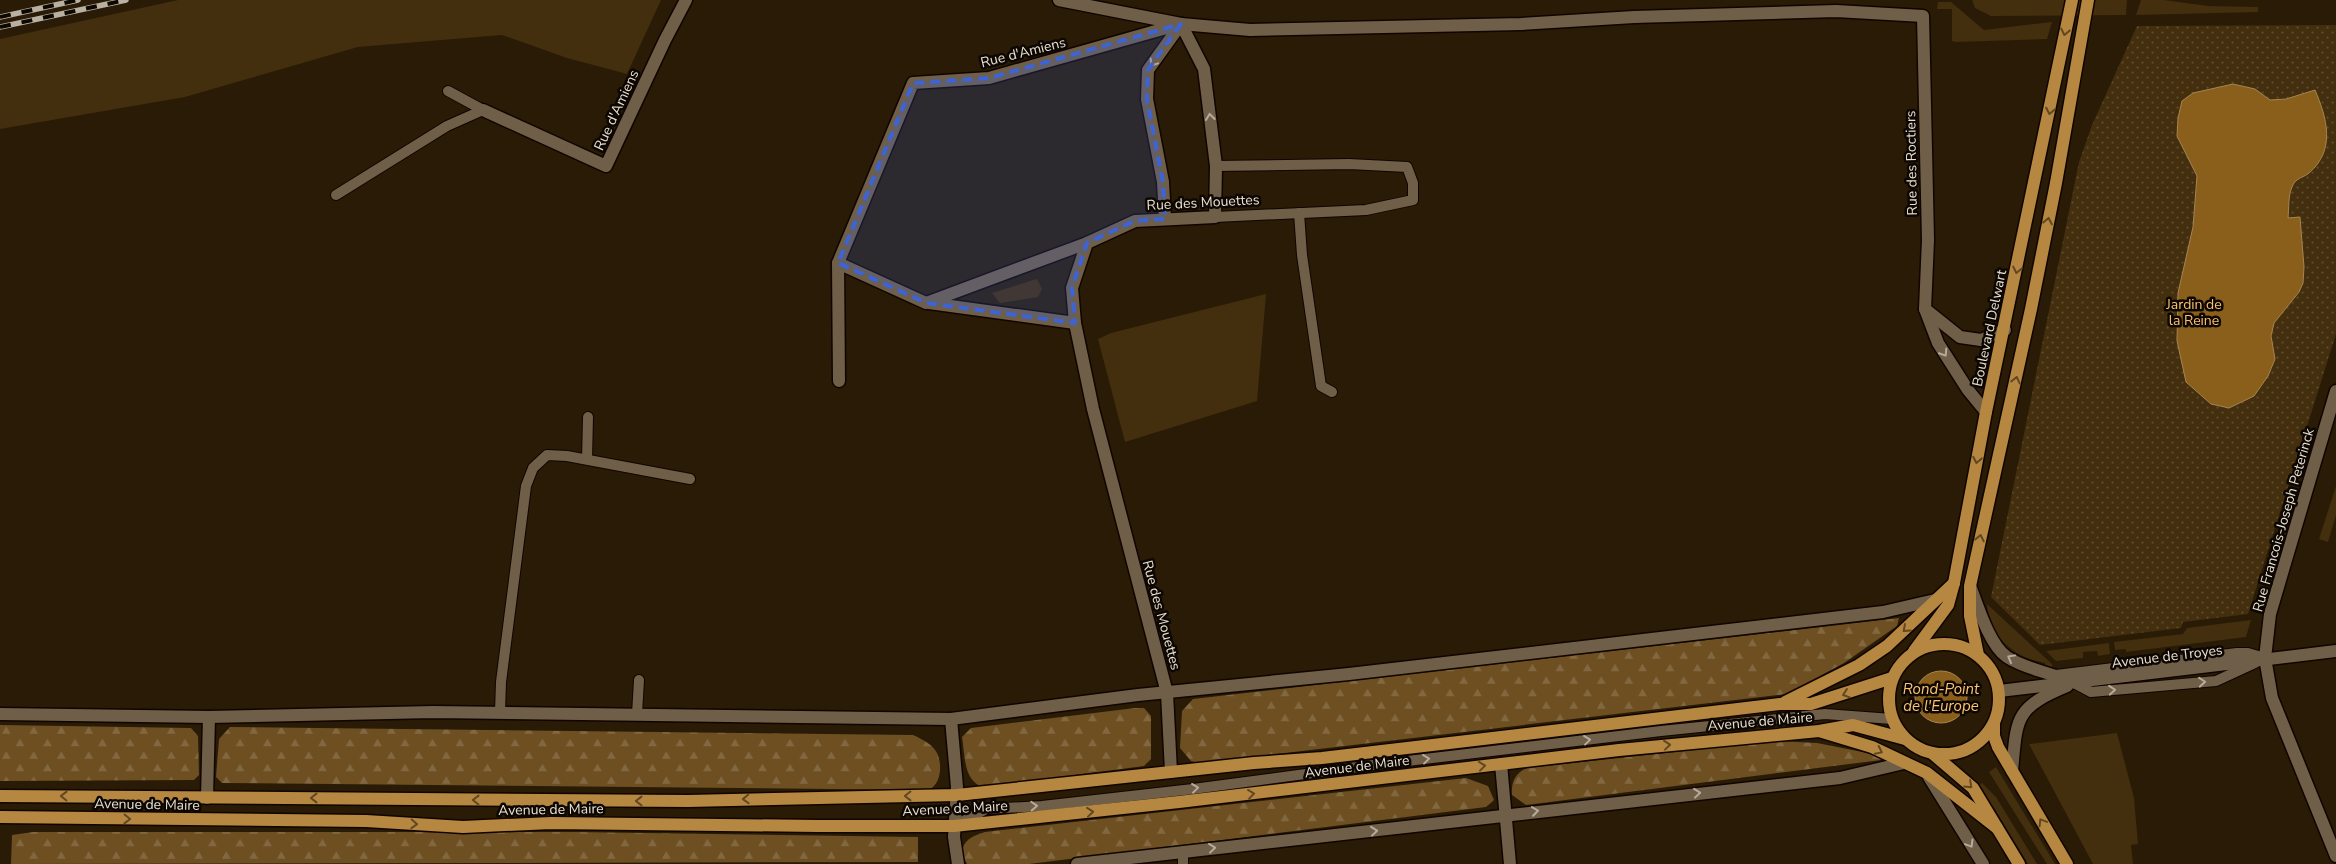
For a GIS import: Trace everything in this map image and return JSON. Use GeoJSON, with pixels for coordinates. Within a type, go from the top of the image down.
{"type":"FeatureCollection","features":[{"type":"Feature","properties":{"kind":"main road","name":"Boulevard Delwart"},"geometry":{"type":"LineString","coordinates":[[1914,651],[1948,605],[1954,583],[1986,412],[2005,330],[2072,0]]}},
{"type":"Feature","properties":{"kind":"main road"},"geometry":{"type":"LineString","coordinates":[[1978,655],[1970,616],[1970,586],[2029,318],[2056,183],[2088,0]]}},
{"type":"Feature","properties":{"kind":"main road"},"geometry":{"type":"LineString","coordinates":[[1780,704],[1860,665],[1888,646],[1954,583]]}},
{"type":"Feature","properties":{"kind":"main road"},"geometry":{"type":"LineString","coordinates":[[1994,724],[1983,738],[1968,749],[1950,754],[1932,753],[1917,748],[1905,739],[1892,719],[1888,694],[1892,678],[1901,663],[1914,651],[1930,644],[1947,643],[1963,646],[1978,655],[1988,665],[1995,677],[1999,691],[1999,707],[1994,724],[1994,736],[1998,747],[2067,864]]}},
{"type":"Feature","properties":{"kind":"main road","name":"Avenue de Maire"},"geometry":{"type":"LineString","coordinates":[[0,796],[688,801],[957,795],[1322,758],[1780,704],[1811,704],[1892,678]]}},
{"type":"Feature","properties":{"kind":"main road","name":"Avenue de Maire"},"geometry":{"type":"LineString","coordinates":[[0,817],[366,821],[463,827],[551,823],[954,826],[1781,733],[1819,731],[1853,725],[1905,739]]}},
{"type":"Feature","properties":{"kind":"main road"},"geometry":{"type":"LineString","coordinates":[[1819,731],[1872,747],[1904,764],[1927,773],[1997,828]]}},
{"type":"Feature","properties":{"kind":"main road"},"geometry":{"type":"LineString","coordinates":[[1932,753],[1973,788],[2019,864]]}},
{"type":"Feature","properties":{"kind":"street","name":"Rue d'Amiens"},"geometry":{"type":"LineString","coordinates":[[483,110],[606,166],[665,40],[686,0]]}},
{"type":"Feature","properties":{"kind":"street"},"geometry":{"type":"LineString","coordinates":[[1059,0],[1181,24]]}},
{"type":"Feature","properties":{"kind":"street","name":"Rue des Roctiers"},"geometry":{"type":"LineString","coordinates":[[1181,24],[1250,30],[1521,24],[1634,17],[1836,11],[1923,16],[1928,240],[1926,309],[1938,343],[1968,390],[1986,412]]}},
{"type":"Feature","properties":{"kind":"street","name":"Rue d'Amiens"},"geometry":{"type":"LineString","coordinates":[[839,381],[838,263],[913,84],[989,78],[1181,24]]}},
{"type":"Feature","properties":{"kind":"street"},"geometry":{"type":"LineString","coordinates":[[1181,24],[1204,69],[1216,166],[1216,217]]}},
{"type":"Feature","properties":{"kind":"street"},"geometry":{"type":"LineString","coordinates":[[1165,219],[1163,182],[1147,99],[1148,70],[1181,24]]}},
{"type":"Feature","properties":{"kind":"street","name":"Rue des Mouettes"},"geometry":{"type":"LineString","coordinates":[[1167,693],[1093,409],[1075,323],[1072,288],[1087,243],[1135,221],[1216,217]]}},
{"type":"Feature","properties":{"kind":"street"},"geometry":{"type":"LineString","coordinates":[[926,302],[1087,243]]}},
{"type":"Feature","properties":{"kind":"street"},"geometry":{"type":"LineString","coordinates":[[838,263],[926,302],[1075,323]]}},
{"type":"Feature","properties":{"kind":"street"},"geometry":{"type":"LineString","coordinates":[[1926,309],[1960,337],[1981,340],[2005,330]]}},
{"type":"Feature","properties":{"kind":"street","name":"Rue Francois-Joseph Peterinck"},"geometry":{"type":"LineString","coordinates":[[2336,391],[2270,614],[2265,658],[2272,698],[2336,856]]}},
{"type":"Feature","properties":{"kind":"street"},"geometry":{"type":"LineString","coordinates":[[1970,586],[1986,628],[2005,656],[2033,669],[2056,675],[2074,683]]}},
{"type":"Feature","properties":{"kind":"street"},"geometry":{"type":"LineString","coordinates":[[0,714],[208,717],[500,712],[950,718],[1138,695],[1883,612],[1935,600]]}},
{"type":"Feature","properties":{"kind":"street","name":"Avenue de Troyes"},"geometry":{"type":"LineString","coordinates":[[1999,691],[2336,651]]}},
{"type":"Feature","properties":{"kind":"street","name":"Avenue de Troyes"},"geometry":{"type":"LineString","coordinates":[[2012,771],[2020,718],[2034,701],[2074,683]]}},
{"type":"Feature","properties":{"kind":"street"},"geometry":{"type":"LineString","coordinates":[[1167,693],[1171,772]]}},
{"type":"Feature","properties":{"kind":"street","name":"Avenue de Maire"},"geometry":{"type":"LineString","coordinates":[[207,798],[208,717]]}},
{"type":"Feature","properties":{"kind":"street"},"geometry":{"type":"LineString","coordinates":[[950,718],[957,795],[954,826],[958,864]]}},
{"type":"Feature","properties":{"kind":"street"},"geometry":{"type":"LineString","coordinates":[[1501,764],[1510,864]]}},
{"type":"Feature","properties":{"kind":"street"},"geometry":{"type":"LineString","coordinates":[[1077,864],[1183,858],[1505,816],[1840,778],[1904,764]]}},
{"type":"Feature","properties":{"kind":"street"},"geometry":{"type":"LineString","coordinates":[[1927,773],[1982,864]]}},
{"type":"Feature","properties":{"kind":"lane"},"geometry":{"type":"LineString","coordinates":[[448,91],[483,110]]}},
{"type":"Feature","properties":{"kind":"lane"},"geometry":{"type":"LineString","coordinates":[[336,195],[447,126],[483,110]]}},
{"type":"Feature","properties":{"kind":"lane","name":"Rue des Mouettes"},"geometry":{"type":"LineString","coordinates":[[1216,166],[1349,164],[1407,167],[1412,183],[1413,200],[1366,210],[1216,217]]}},
{"type":"Feature","properties":{"kind":"lane"},"geometry":{"type":"LineString","coordinates":[[1299,213],[1302,255],[1321,386],[1332,392]]}},
{"type":"Feature","properties":{"kind":"lane"},"geometry":{"type":"LineString","coordinates":[[587,459],[588,417]]}},
{"type":"Feature","properties":{"kind":"lane"},"geometry":{"type":"LineString","coordinates":[[500,712],[501,682],[526,486],[533,468],[547,455],[567,456],[690,479]]}},
{"type":"Feature","properties":{"kind":"lane"},"geometry":{"type":"LineString","coordinates":[[2056,675],[2248,653],[2265,658]]}},
{"type":"Feature","properties":{"kind":"lane"},"geometry":{"type":"LineString","coordinates":[[2074,683],[2083,672]]}},
{"type":"Feature","properties":{"kind":"lane"},"geometry":{"type":"LineString","coordinates":[[637,714],[639,680]]}},
{"type":"Feature","properties":{"kind":"lane"},"geometry":{"type":"LineString","coordinates":[[954,826],[986,809],[1042,806],[1193,789],[1375,764],[1661,731],[1825,714],[1892,719]]}},
{"type":"Feature","properties":{"kind":"highlighted area"},"geometry":{"type":"Polygon","coordinates":[[[1181,24],[1148,70],[1147,99],[1163,182],[1165,219],[1135,221],[1087,243],[1072,288],[1075,323],[926,303],[838,263],[913,83],[989,78],[1181,24]]]}},
{"type":"Feature","properties":{"kind":"green space"},"geometry":{"type":"Polygon","coordinates":[[[178,0],[661,0],[627,74],[567,58],[502,35],[358,47],[185,97],[0,129],[0,39],[178,0]]]}},
{"type":"Feature","properties":{"kind":"green space"},"geometry":{"type":"Polygon","coordinates":[[[1972,0],[2127,0],[2126,15],[1991,16],[1975,8],[1972,0]]]}},
{"type":"Feature","properties":{"kind":"green space"},"geometry":{"type":"Polygon","coordinates":[[[2141,0],[2164,0],[2208,6],[2258,7],[2258,12],[2136,15],[2141,0]]]}},
{"type":"Feature","properties":{"kind":"green space"},"geometry":{"type":"Polygon","coordinates":[[[1938,2],[1951,2],[1984,30],[2052,22],[2047,39],[1956,42],[1952,41],[1952,9],[1937,9],[1938,2]]]}},
{"type":"Feature","properties":{"kind":"green space","name":"Jardin de la Reine"},"geometry":{"type":"Polygon","coordinates":[[[2336,25],[2336,334],[2248,614],[2183,622],[2181,628],[2040,645],[1991,597],[2079,162],[2092,125],[2137,26],[2336,25]]]}},
{"type":"Feature","properties":{"kind":"green space"},"geometry":{"type":"Polygon","coordinates":[[[1037,279],[1042,289],[1038,297],[1000,303],[992,293],[1037,279]]]}},
{"type":"Feature","properties":{"kind":"green space"},"geometry":{"type":"Polygon","coordinates":[[[1266,294],[1257,401],[1125,442],[1098,339],[1111,333],[1266,294]]]}},
{"type":"Feature","properties":{"kind":"green space"},"geometry":{"type":"Polygon","coordinates":[[[2336,486],[2336,515],[2328,542],[2319,539],[2336,486]]]}},
{"type":"Feature","properties":{"kind":"green space"},"geometry":{"type":"Polygon","coordinates":[[[1987,604],[2052,664],[2052,667],[2045,668],[2045,663],[2023,656],[2006,644],[1998,636],[1993,626],[1987,604]]]}},
{"type":"Feature","properties":{"kind":"green space"},"geometry":{"type":"Polygon","coordinates":[[[1899,618],[1897,626],[1844,663],[1787,694],[1199,763],[1191,761],[1180,748],[1182,711],[1193,699],[1899,618]]]}},
{"type":"Feature","properties":{"kind":"green space"},"geometry":{"type":"Polygon","coordinates":[[[2251,620],[2246,637],[2126,652],[2126,649],[2115,650],[2114,642],[2183,634],[2187,628],[2251,620]]]}},
{"type":"Feature","properties":{"kind":"green space"},"geometry":{"type":"Polygon","coordinates":[[[2109,643],[2110,654],[2098,656],[2097,651],[2083,652],[2083,658],[2056,661],[2046,651],[2109,643]]]}},
{"type":"Feature","properties":{"kind":"green space"},"geometry":{"type":"Polygon","coordinates":[[[1144,708],[1151,716],[1151,759],[1144,766],[983,787],[976,784],[968,773],[962,737],[971,728],[1144,708]]]}},
{"type":"Feature","properties":{"kind":"green space"},"geometry":{"type":"Polygon","coordinates":[[[0,725],[191,728],[198,736],[199,775],[194,780],[0,781],[0,725]]]}},
{"type":"Feature","properties":{"kind":"green space"},"geometry":{"type":"Polygon","coordinates":[[[230,727],[913,735],[924,740],[934,748],[938,755],[940,774],[936,783],[929,790],[222,783],[216,777],[219,739],[230,727]]]}},
{"type":"Feature","properties":{"kind":"green space"},"geometry":{"type":"Polygon","coordinates":[[[2117,733],[2134,798],[2138,844],[2131,845],[2133,864],[2093,864],[2029,744],[2117,733]]]}},
{"type":"Feature","properties":{"kind":"green space"},"geometry":{"type":"Polygon","coordinates":[[[1776,741],[1817,743],[1878,755],[1881,760],[1526,805],[1512,795],[1512,786],[1515,778],[1519,772],[1527,768],[1776,741]]]}},
{"type":"Feature","properties":{"kind":"green space"},"geometry":{"type":"Polygon","coordinates":[[[1996,767],[2055,864],[2047,864],[1989,772],[1996,767]]]}},
{"type":"Feature","properties":{"kind":"green space"},"geometry":{"type":"Polygon","coordinates":[[[1466,778],[1488,786],[1494,800],[1486,807],[1029,864],[967,864],[963,852],[963,847],[968,840],[985,832],[1466,778]]]}},
{"type":"Feature","properties":{"kind":"green space"},"geometry":{"type":"Polygon","coordinates":[[[1982,783],[1996,797],[2037,864],[2028,864],[1994,808],[1977,786],[1982,783]]]}},
{"type":"Feature","properties":{"kind":"green space"},"geometry":{"type":"Polygon","coordinates":[[[33,832],[576,832],[918,837],[918,862],[11,864],[12,835],[33,832]]]}},
{"type":"Feature","properties":{"kind":"water"},"geometry":{"type":"Polygon","coordinates":[[[2233,84],[2255,89],[2270,100],[2286,99],[2315,90],[2323,112],[2327,133],[2326,144],[2318,164],[2309,173],[2295,182],[2290,194],[2288,218],[2300,217],[2304,267],[2303,283],[2299,292],[2274,323],[2271,336],[2275,359],[2268,376],[2254,396],[2229,408],[2211,404],[2186,382],[2177,341],[2178,293],[2193,227],[2197,176],[2177,136],[2178,118],[2182,101],[2193,93],[2233,84]]]}},
{"type":"Feature","properties":{"kind":"water","name":"Rond-Point de l'Europe"},"geometry":{"type":"Polygon","coordinates":[[[1941,671],[1951,673],[1959,679],[1965,687],[1967,697],[1965,707],[1959,715],[1951,721],[1941,723],[1931,721],[1923,715],[1917,707],[1915,697],[1917,687],[1923,679],[1931,673],[1941,671]]]}},
{"type":"Feature","properties":{"kind":"railway"},"geometry":{"type":"LineString","coordinates":[[0,17],[78,0]]}},
{"type":"Feature","properties":{"kind":"railway"},"geometry":{"type":"LineString","coordinates":[[0,27],[126,0]]}}]}
